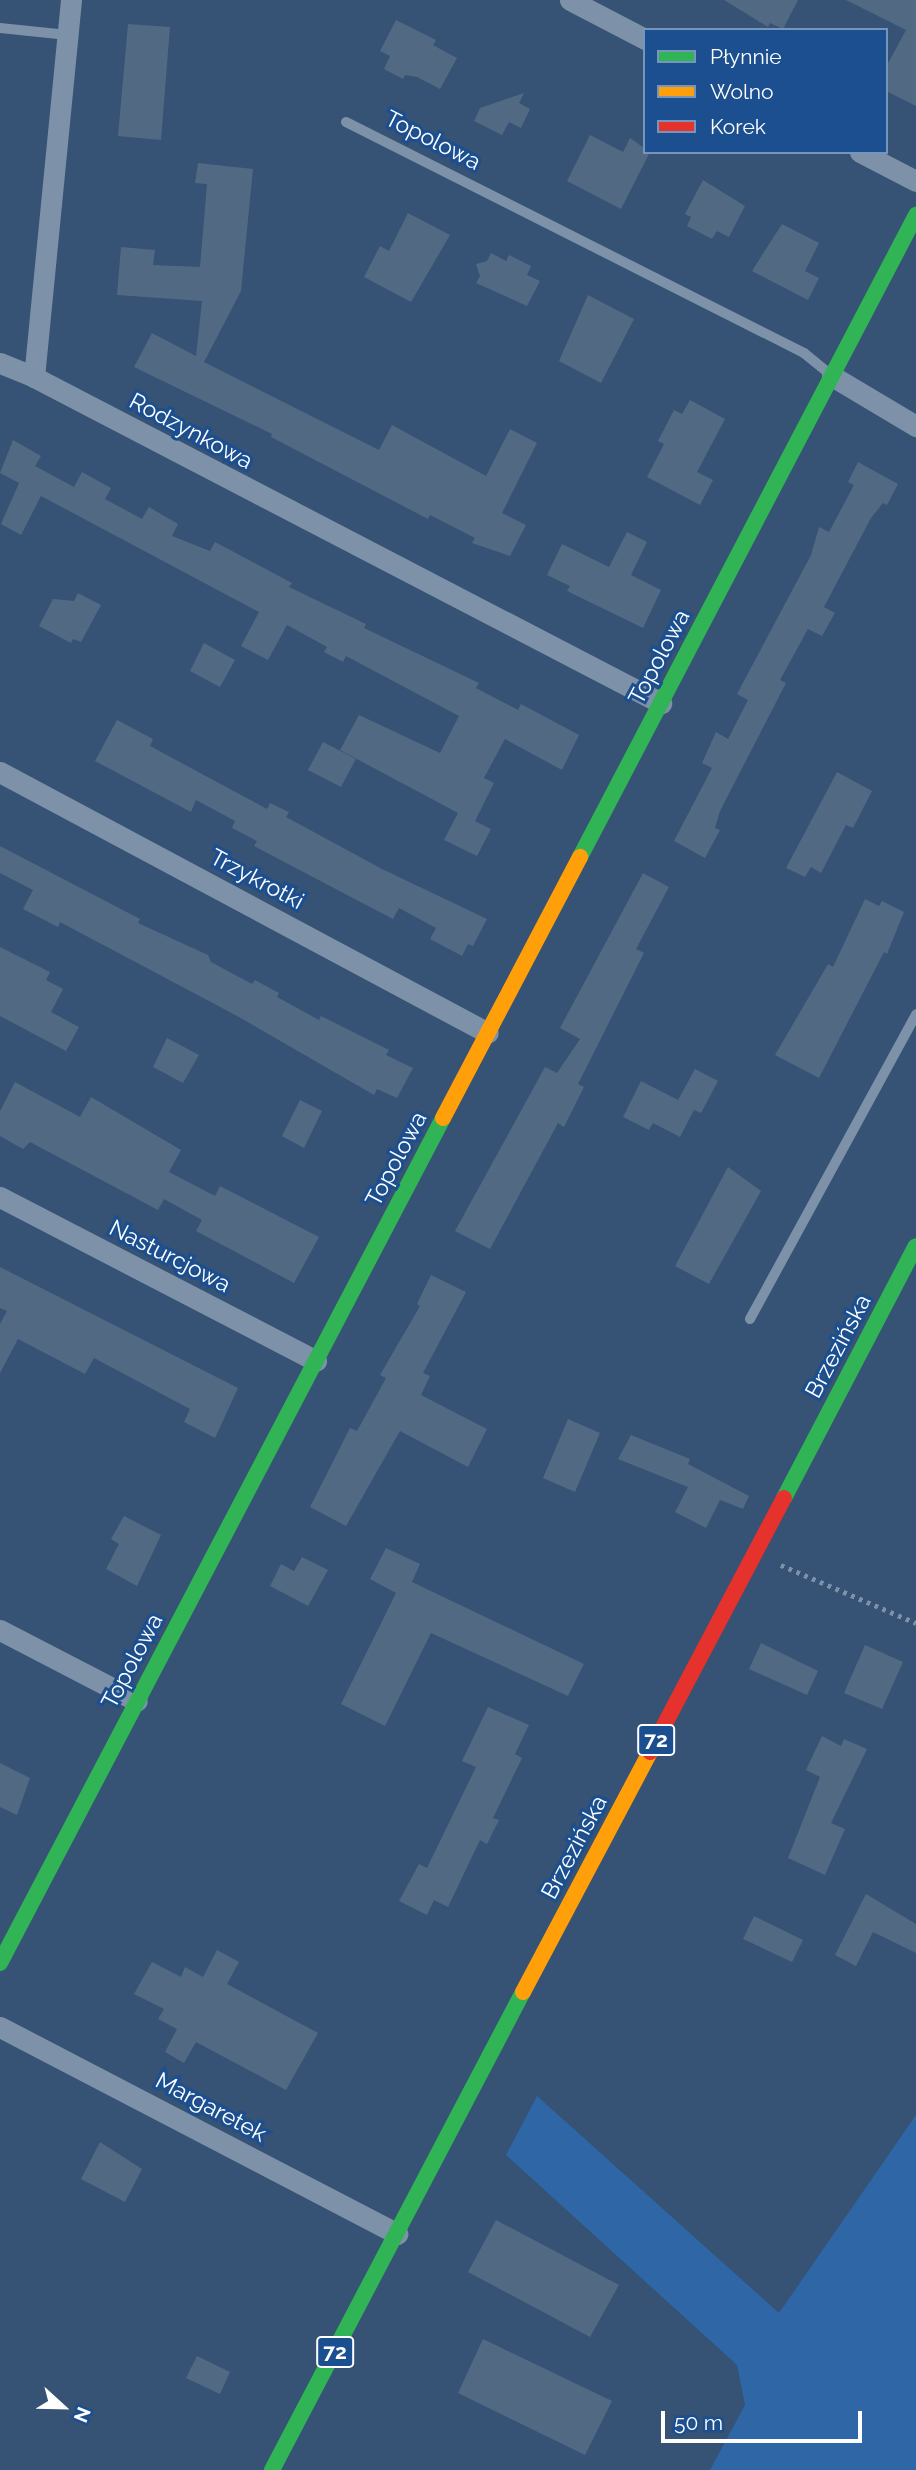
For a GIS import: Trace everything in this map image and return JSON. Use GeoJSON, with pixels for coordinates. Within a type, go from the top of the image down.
{"type":"FeatureCollection","features":[{"type":"Feature","properties":{"kind":"street"},"geometry":{"type":"LineString","coordinates":[[34,377],[71,0]]}},
{"type":"Feature","properties":{"kind":"street"},"geometry":{"type":"LineString","coordinates":[[570,0],[643,38]]}},
{"type":"Feature","properties":{"kind":"street"},"geometry":{"type":"LineString","coordinates":[[864,154],[916,181]]}},
{"type":"Feature","properties":{"kind":"street","name":"Topolowa"},"geometry":{"type":"LineString","coordinates":[[0,1963],[916,215]]}},
{"type":"Feature","properties":{"kind":"street","name":"Rodzynkowa"},"geometry":{"type":"LineString","coordinates":[[0,363],[34,377],[661,703]]}},
{"type":"Feature","properties":{"kind":"street"},"geometry":{"type":"LineString","coordinates":[[832,376],[916,426]]}},
{"type":"Feature","properties":{"kind":"street","name":"Trzykrotki"},"geometry":{"type":"LineString","coordinates":[[0,772],[488,1033]]}},
{"type":"Feature","properties":{"kind":"street","name":"Nasturcjowa"},"geometry":{"type":"LineString","coordinates":[[0,1197],[316,1361]]}},
{"type":"Feature","properties":{"kind":"street","name":"Brzezińska"},"geometry":{"type":"LineString","coordinates":[[272,2470],[916,1246]]}},
{"type":"Feature","properties":{"kind":"street"},"geometry":{"type":"LineString","coordinates":[[0,1630],[137,1701]]}},
{"type":"Feature","properties":{"kind":"street","name":"Margaretek"},"geometry":{"type":"LineString","coordinates":[[0,2027],[397,2234]]}},
{"type":"Feature","properties":{"kind":"lane"},"geometry":{"type":"LineString","coordinates":[[0,28],[68,35]]}},
{"type":"Feature","properties":{"kind":"lane","name":"Topolowa"},"geometry":{"type":"LineString","coordinates":[[346,122],[804,353],[832,376]]}},
{"type":"Feature","properties":{"kind":"lane"},"geometry":{"type":"LineString","coordinates":[[750,1320],[916,1014]]}},
{"type":"Feature","properties":{"kind":"path"},"geometry":{"type":"LineString","coordinates":[[754,1554],[916,1623]]}},
{"type":"Feature","properties":{"kind":"shaded area"},"geometry":{"type":"Polygon","coordinates":[[[537,2096],[779,2313],[916,2115],[916,2470],[710,2470],[745,2405],[737,2365],[506,2155],[537,2096]]]}},
{"type":"Feature","properties":{"kind":"building"},"geometry":{"type":"Polygon","coordinates":[[[724,0],[798,0],[784,28],[770,23],[768,27],[724,0]]]}},
{"type":"Feature","properties":{"kind":"building"},"geometry":{"type":"Polygon","coordinates":[[[846,0],[916,0],[916,106],[888,92],[888,63],[906,30],[846,0]]]}},
{"type":"Feature","properties":{"kind":"building"},"geometry":{"type":"Polygon","coordinates":[[[396,20],[436,40],[433,45],[457,58],[440,89],[417,77],[405,75],[403,79],[384,69],[390,56],[380,51],[396,20]]]}},
{"type":"Feature","properties":{"kind":"building"},"geometry":{"type":"Polygon","coordinates":[[[128,24],[170,27],[161,140],[118,136],[128,24]]]}},
{"type":"Feature","properties":{"kind":"building"},"geometry":{"type":"Polygon","coordinates":[[[524,93],[519,103],[530,109],[521,128],[509,122],[502,135],[474,121],[480,108],[524,93]]]}},
{"type":"Feature","properties":{"kind":"building"},"geometry":{"type":"Polygon","coordinates":[[[590,135],[623,152],[630,138],[643,147],[643,154],[649,154],[621,209],[567,181],[590,135]]]}},
{"type":"Feature","properties":{"kind":"building"},"geometry":{"type":"Polygon","coordinates":[[[198,163],[253,169],[241,291],[204,362],[379,450],[392,425],[486,476],[510,429],[537,443],[502,513],[526,525],[510,556],[472,543],[475,538],[430,515],[428,519],[271,437],[272,434],[134,367],[152,333],[196,356],[202,301],[117,295],[121,247],[155,250],[153,265],[200,267],[207,184],[195,183],[198,163]]]}},
{"type":"Feature","properties":{"kind":"building"},"geometry":{"type":"Polygon","coordinates":[[[703,180],[745,206],[729,237],[717,231],[712,239],[687,226],[691,217],[685,214],[703,180]]]}},
{"type":"Feature","properties":{"kind":"building"},"geometry":{"type":"Polygon","coordinates":[[[408,213],[450,235],[411,302],[364,277],[380,246],[389,251],[408,213]]]}},
{"type":"Feature","properties":{"kind":"building"},"geometry":{"type":"Polygon","coordinates":[[[782,224],[819,243],[805,271],[819,278],[808,300],[752,271],[782,224]]]}},
{"type":"Feature","properties":{"kind":"building"},"geometry":{"type":"Polygon","coordinates":[[[491,253],[506,261],[509,255],[531,266],[527,275],[540,281],[527,306],[476,283],[480,276],[476,264],[487,261],[491,253]]]}},
{"type":"Feature","properties":{"kind":"building"},"geometry":{"type":"Polygon","coordinates":[[[588,295],[634,319],[601,383],[559,361],[588,295]]]}},
{"type":"Feature","properties":{"kind":"building"},"geometry":{"type":"Polygon","coordinates":[[[690,400],[725,419],[697,472],[713,480],[700,505],[647,477],[664,444],[658,441],[674,410],[682,414],[690,400]]]}},
{"type":"Feature","properties":{"kind":"building"},"geometry":{"type":"Polygon","coordinates":[[[13,440],[41,456],[35,466],[74,487],[82,472],[111,488],[105,499],[142,519],[149,507],[178,524],[172,536],[210,551],[215,542],[292,583],[289,587],[366,624],[364,628],[479,683],[476,688],[518,710],[521,704],[579,735],[562,770],[505,739],[484,778],[494,783],[475,821],[491,829],[477,856],[444,840],[458,813],[340,750],[359,715],[440,753],[459,716],[346,656],[343,662],[324,652],[327,647],[287,625],[268,660],[241,646],[259,612],[41,496],[21,535],[1,524],[19,483],[0,473],[13,440]]]}},
{"type":"Feature","properties":{"kind":"building"},"geometry":{"type":"Polygon","coordinates":[[[858,462],[898,484],[887,505],[883,503],[871,518],[824,607],[835,613],[822,636],[808,629],[780,680],[786,683],[720,811],[715,828],[720,830],[705,858],[674,841],[712,768],[702,763],[716,732],[728,739],[748,700],[737,694],[811,555],[819,527],[829,532],[854,485],[848,482],[858,462]]]}},
{"type":"Feature","properties":{"kind":"building"},"geometry":{"type":"Polygon","coordinates":[[[627,532],[647,542],[631,575],[661,590],[643,628],[567,591],[570,586],[547,575],[562,544],[609,567],[627,532]]]}},
{"type":"Feature","properties":{"kind":"building"},"geometry":{"type":"Polygon","coordinates":[[[78,593],[101,605],[81,642],[73,639],[71,643],[39,626],[53,599],[74,601],[78,593]]]}},
{"type":"Feature","properties":{"kind":"building"},"geometry":{"type":"Polygon","coordinates":[[[204,643],[235,660],[220,687],[190,671],[204,643]]]}},
{"type":"Feature","properties":{"kind":"building"},"geometry":{"type":"Polygon","coordinates":[[[117,720],[153,739],[150,746],[267,809],[270,803],[289,812],[286,817],[382,869],[487,919],[473,946],[468,944],[462,956],[430,939],[436,928],[399,908],[393,919],[254,846],[257,841],[232,828],[235,821],[196,800],[191,812],[95,761],[117,720]]]}},
{"type":"Feature","properties":{"kind":"building"},"geometry":{"type":"Polygon","coordinates":[[[323,742],[356,759],[341,787],[308,770],[323,742]]]}},
{"type":"Feature","properties":{"kind":"building"},"geometry":{"type":"Polygon","coordinates":[[[837,772],[872,791],[853,828],[846,825],[821,873],[811,867],[805,877],[786,868],[837,772]]]}},
{"type":"Feature","properties":{"kind":"building"},"geometry":{"type":"Polygon","coordinates":[[[0,846],[140,919],[138,923],[208,955],[211,962],[252,984],[255,980],[279,993],[277,997],[319,1020],[321,1016],[389,1050],[386,1055],[413,1068],[397,1098],[377,1089],[374,1095],[239,1017],[60,922],[58,927],[23,909],[33,890],[0,873],[0,846]]]}},
{"type":"Feature","properties":{"kind":"building"},"geometry":{"type":"Polygon","coordinates":[[[643,873],[669,887],[636,949],[644,953],[578,1084],[584,1087],[564,1127],[558,1123],[490,1249],[455,1231],[545,1067],[557,1073],[580,1039],[560,1028],[643,873]]]}},
{"type":"Feature","properties":{"kind":"building"},"geometry":{"type":"Polygon","coordinates":[[[865,899],[879,906],[882,901],[904,912],[887,954],[884,952],[819,1078],[775,1055],[828,964],[833,967],[865,899]]]}},
{"type":"Feature","properties":{"kind":"building"},"geometry":{"type":"Polygon","coordinates":[[[0,947],[50,972],[46,980],[63,989],[51,1012],[79,1027],[66,1051],[0,1016],[0,947]]]}},
{"type":"Feature","properties":{"kind":"building"},"geometry":{"type":"Polygon","coordinates":[[[167,1038],[199,1055],[183,1083],[153,1067],[167,1038]]]}},
{"type":"Feature","properties":{"kind":"building"},"geometry":{"type":"Polygon","coordinates":[[[695,1069],[718,1081],[701,1113],[694,1110],[680,1137],[653,1123],[649,1130],[623,1117],[641,1081],[678,1100],[695,1069]]]}},
{"type":"Feature","properties":{"kind":"building"},"geometry":{"type":"Polygon","coordinates":[[[15,1082],[80,1117],[91,1097],[181,1150],[169,1172],[215,1196],[220,1186],[319,1237],[294,1283],[196,1231],[202,1220],[164,1199],[158,1210],[30,1142],[23,1149],[0,1136],[0,1111],[15,1082]]]}},
{"type":"Feature","properties":{"kind":"building"},"geometry":{"type":"Polygon","coordinates":[[[300,1100],[322,1111],[304,1148],[282,1136],[300,1100]]]}},
{"type":"Feature","properties":{"kind":"building"},"geometry":{"type":"Polygon","coordinates":[[[728,1167],[761,1191],[709,1284],[675,1266],[728,1167]]]}},
{"type":"Feature","properties":{"kind":"building"},"geometry":{"type":"Polygon","coordinates":[[[0,1267],[238,1388],[215,1438],[184,1422],[190,1409],[94,1358],[85,1374],[18,1339],[0,1373],[0,1324],[7,1311],[0,1308],[0,1267]]]}},
{"type":"Feature","properties":{"kind":"building"},"geometry":{"type":"Polygon","coordinates":[[[431,1275],[466,1292],[423,1373],[430,1376],[421,1395],[487,1429],[468,1467],[400,1431],[346,1526],[310,1507],[350,1428],[357,1431],[386,1378],[380,1375],[420,1306],[417,1304],[431,1275]]]}},
{"type":"Feature","properties":{"kind":"building"},"geometry":{"type":"Polygon","coordinates":[[[568,1419],[600,1433],[575,1492],[543,1478],[568,1419]]]}},
{"type":"Feature","properties":{"kind":"building"},"geometry":{"type":"Polygon","coordinates":[[[631,1435],[690,1459],[688,1464],[749,1496],[743,1509],[720,1500],[706,1528],[675,1512],[688,1487],[618,1459],[631,1435]]]}},
{"type":"Feature","properties":{"kind":"building"},"geometry":{"type":"Polygon","coordinates":[[[124,1516],[161,1535],[137,1586],[106,1569],[119,1544],[111,1539],[124,1516]]]}},
{"type":"Feature","properties":{"kind":"building"},"geometry":{"type":"Polygon","coordinates":[[[386,1548],[420,1564],[412,1582],[584,1664],[568,1696],[431,1633],[385,1726],[341,1704],[396,1593],[370,1579],[386,1548]]]}},
{"type":"Feature","properties":{"kind":"building"},"geometry":{"type":"Polygon","coordinates":[[[302,1557],[328,1570],[308,1606],[270,1586],[281,1564],[294,1571],[302,1557]]]}},
{"type":"Feature","properties":{"kind":"building"},"geometry":{"type":"Polygon","coordinates":[[[761,1643],[818,1671],[807,1695],[749,1669],[761,1643]]]}},
{"type":"Feature","properties":{"kind":"building"},"geometry":{"type":"Polygon","coordinates":[[[865,1645],[903,1662],[882,1709],[844,1693],[865,1645]]]}},
{"type":"Feature","properties":{"kind":"building"},"geometry":{"type":"Polygon","coordinates":[[[488,1707],[529,1725],[515,1754],[522,1758],[493,1818],[499,1820],[487,1844],[480,1840],[448,1907],[434,1900],[427,1915],[399,1901],[419,1864],[427,1868],[476,1767],[462,1761],[488,1707]]]}},
{"type":"Feature","properties":{"kind":"building"},"geometry":{"type":"Polygon","coordinates":[[[822,1736],[841,1746],[844,1739],[867,1749],[831,1823],[845,1829],[825,1875],[788,1858],[820,1777],[806,1770],[822,1736]]]}},
{"type":"Feature","properties":{"kind":"building"},"geometry":{"type":"Polygon","coordinates":[[[0,1763],[30,1778],[17,1815],[0,1807],[0,1763]]]}},
{"type":"Feature","properties":{"kind":"building"},"geometry":{"type":"Polygon","coordinates":[[[866,1894],[916,1924],[916,1953],[873,1932],[856,1966],[835,1955],[866,1894]]]}},
{"type":"Feature","properties":{"kind":"building"},"geometry":{"type":"Polygon","coordinates":[[[754,1916],[803,1940],[792,1962],[743,1939],[754,1916]]]}},
{"type":"Feature","properties":{"kind":"building"},"geometry":{"type":"Polygon","coordinates":[[[217,1950],[239,1962],[227,1984],[318,2033],[286,2090],[196,2042],[184,2063],[165,2052],[177,2029],[158,2019],[164,2009],[134,1994],[152,1962],[181,1977],[185,1967],[203,1977],[217,1950]]]}},
{"type":"Feature","properties":{"kind":"building"},"geometry":{"type":"Polygon","coordinates":[[[100,2142],[142,2169],[125,2202],[81,2179],[100,2142]]]}},
{"type":"Feature","properties":{"kind":"building"},"geometry":{"type":"Polygon","coordinates":[[[496,2220],[619,2285],[590,2337],[468,2272],[496,2220]]]}},
{"type":"Feature","properties":{"kind":"building"},"geometry":{"type":"Polygon","coordinates":[[[483,2339],[612,2401],[585,2455],[458,2393],[483,2339]]]}},
{"type":"Feature","properties":{"kind":"building"},"geometry":{"type":"Polygon","coordinates":[[[197,2356],[230,2372],[220,2394],[186,2378],[197,2356]]]}},
{"type":"Feature","properties":{"kind":"traffic: fast"},"geometry":{"type":"LineString","coordinates":[[580,857],[916,215]]}},
{"type":"Feature","properties":{"kind":"traffic: fast"},"geometry":{"type":"LineString","coordinates":[[0,1963],[443,1118]]}},
{"type":"Feature","properties":{"kind":"traffic: fast"},"geometry":{"type":"LineString","coordinates":[[784,1498],[916,1246]]}},
{"type":"Feature","properties":{"kind":"traffic: fast"},"geometry":{"type":"LineString","coordinates":[[272,2470],[523,1992]]}},
{"type":"Feature","properties":{"kind":"traffic: slow"},"geometry":{"type":"LineString","coordinates":[[443,1118],[580,857]]}},
{"type":"Feature","properties":{"kind":"traffic: slow"},"geometry":{"type":"LineString","coordinates":[[523,1992],[650,1752]]}},
{"type":"Feature","properties":{"kind":"traffic: jam"},"geometry":{"type":"LineString","coordinates":[[650,1752],[784,1498]]}}]}
